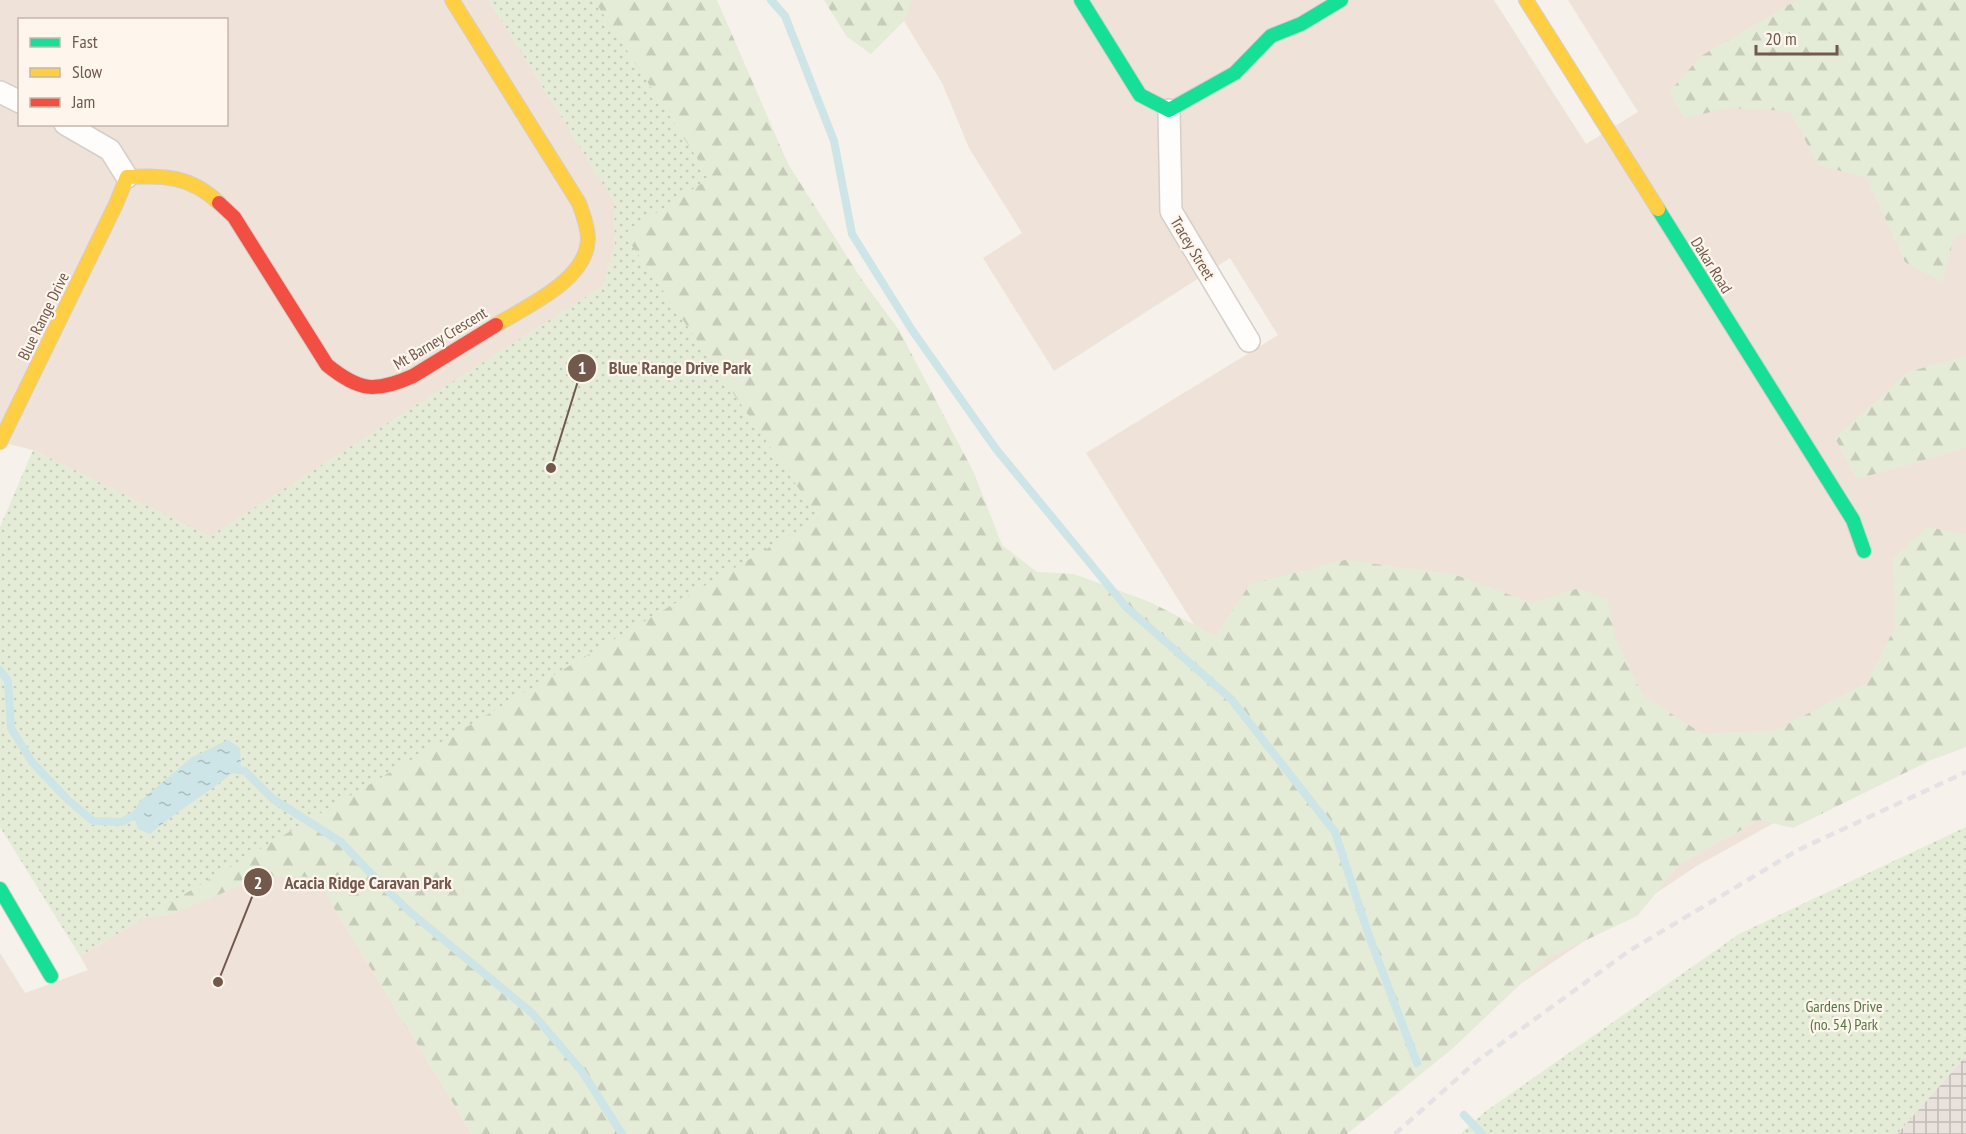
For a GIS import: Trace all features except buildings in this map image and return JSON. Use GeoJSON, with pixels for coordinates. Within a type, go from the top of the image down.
{"type":"FeatureCollection","features":[{"type":"Feature","properties":{"kind":"street","name":"Mt Barney Crescent"},"geometry":{"type":"LineString","coordinates":[[127,177],[159,175],[178,178],[209,193],[234,217],[327,365],[344,380],[365,388],[389,387],[413,376],[558,287],[580,265],[586,251],[588,236],[587,221],[579,202],[452,0]]}},
{"type":"Feature","properties":{"kind":"street"},"geometry":{"type":"LineString","coordinates":[[1081,0],[1140,95],[1169,110],[1234,73],[1271,36],[1301,24],[1341,0]]}},
{"type":"Feature","properties":{"kind":"street","name":"Dakar Road"},"geometry":{"type":"LineString","coordinates":[[1526,0],[1853,520],[1864,551]]}},
{"type":"Feature","properties":{"kind":"street"},"geometry":{"type":"LineString","coordinates":[[0,92],[18,101]]}},
{"type":"Feature","properties":{"kind":"street","name":"Tracey Street"},"geometry":{"type":"LineString","coordinates":[[1169,110],[1171,211],[1249,340]]}},
{"type":"Feature","properties":{"kind":"street"},"geometry":{"type":"LineString","coordinates":[[68,126],[110,150],[127,177]]}},
{"type":"Feature","properties":{"kind":"street","name":"Blue Range Drive"},"geometry":{"type":"LineString","coordinates":[[2,432],[116,204],[127,177]]}},
{"type":"Feature","properties":{"kind":"street"},"geometry":{"type":"LineString","coordinates":[[0,888],[51,976]]}},
{"type":"Feature","properties":{"kind":"shaded area"},"geometry":{"type":"Polygon","coordinates":[[[0,0],[489,0],[614,202],[615,245],[603,286],[210,537],[33,450],[0,442],[0,0]]]}},
{"type":"Feature","properties":{"kind":"shaded area"},"geometry":{"type":"Polygon","coordinates":[[[867,0],[1494,0],[1586,144],[1638,112],[1568,0],[1966,0],[1966,722],[1946,727],[1695,867],[1450,1031],[1086,453],[1278,335],[1230,258],[1054,371],[983,258],[1022,233],[969,148],[942,83],[904,21],[867,0]]]}},
{"type":"Feature","properties":{"kind":"shaded area"},"geometry":{"type":"Polygon","coordinates":[[[288,832],[472,1134],[0,1134],[0,953],[25,993],[88,970],[80,956],[288,832]]]}},
{"type":"Feature","properties":{"kind":"shaded area"},"geometry":{"type":"Polygon","coordinates":[[[1966,1056],[1966,1134],[1897,1134],[1966,1056]]]}},
{"type":"Feature","properties":{"kind":"green space"},"geometry":{"type":"Polygon","coordinates":[[[489,0],[717,0],[788,164],[862,280],[899,330],[974,473],[1002,545],[1037,572],[1074,574],[1150,602],[1216,636],[1250,584],[1345,560],[1453,574],[1532,603],[1576,589],[1607,599],[1615,636],[1642,695],[1703,734],[1776,730],[1867,683],[1895,627],[1893,558],[1927,527],[1966,534],[1966,747],[1929,761],[1793,828],[1759,820],[1680,864],[1637,916],[1548,958],[1452,1049],[1347,1134],[472,1134],[315,877],[263,876],[170,915],[98,923],[0,827],[210,537],[603,286],[615,245],[614,202],[489,0]]]}},
{"type":"Feature","properties":{"kind":"green space"},"geometry":{"type":"Polygon","coordinates":[[[489,0],[594,0],[710,178],[624,234],[819,518],[80,956],[0,827],[0,527],[33,450],[210,536],[603,286],[615,245],[614,202],[489,0]]]}},
{"type":"Feature","properties":{"kind":"green space"},"geometry":{"type":"Polygon","coordinates":[[[824,0],[912,0],[904,21],[871,54],[847,37],[824,0]]]}},
{"type":"Feature","properties":{"kind":"green space"},"geometry":{"type":"Polygon","coordinates":[[[1797,0],[1966,0],[1966,233],[1954,238],[1942,282],[1905,262],[1867,178],[1818,165],[1790,111],[1729,108],[1684,118],[1670,91],[1701,56],[1797,0]]]}},
{"type":"Feature","properties":{"kind":"green space"},"geometry":{"type":"Polygon","coordinates":[[[1966,356],[1966,448],[1857,479],[1835,438],[1908,372],[1966,356]]]}},
{"type":"Feature","properties":{"kind":"green space","name":"Gardens Drive (no. 54) Park"},"geometry":{"type":"Polygon","coordinates":[[[1966,827],[1966,1056],[1897,1134],[1460,1134],[1486,1111],[1739,934],[1966,827]]]}},
{"type":"Feature","properties":{"kind":"water"},"geometry":{"type":"Polygon","coordinates":[[[228,740],[240,748],[241,766],[150,834],[138,829],[133,815],[139,802],[192,757],[228,740]]]}},
{"type":"Feature","properties":{"kind":"waterway"},"geometry":{"type":"LineString","coordinates":[[771,0],[785,16],[834,141],[852,234],[912,330],[996,449],[1126,607],[1231,699],[1335,832],[1369,936],[1417,1063]]}},
{"type":"Feature","properties":{"kind":"waterway"},"geometry":{"type":"LineString","coordinates":[[0,670],[8,681],[11,728],[32,762],[68,800],[93,821],[122,822],[141,811]]}},
{"type":"Feature","properties":{"kind":"waterway"},"geometry":{"type":"LineString","coordinates":[[225,768],[245,771],[273,799],[341,842],[410,912],[532,1013],[581,1070],[622,1134]]}},
{"type":"Feature","properties":{"kind":"waterway"},"geometry":{"type":"LineString","coordinates":[[1464,1115],[1482,1134]]}},
{"type":"Feature","properties":{"kind":"railway"},"geometry":{"type":"LineString","coordinates":[[1395,1134],[1477,1061],[1629,951],[1798,850],[1966,772]]}},
{"type":"Feature","properties":{"kind":"traffic: fast"},"geometry":{"type":"LineString","coordinates":[[1081,0],[1140,95],[1169,110],[1235,73],[1271,36],[1301,24],[1341,0]]}},
{"type":"Feature","properties":{"kind":"traffic: fast"},"geometry":{"type":"LineString","coordinates":[[1658,209],[1853,520],[1864,551]]}},
{"type":"Feature","properties":{"kind":"traffic: fast"},"geometry":{"type":"LineString","coordinates":[[0,889],[51,976]]}},
{"type":"Feature","properties":{"kind":"traffic: slow"},"geometry":{"type":"LineString","coordinates":[[452,0],[579,203],[587,230],[585,254],[578,267],[567,279],[538,300],[496,325]]}},
{"type":"Feature","properties":{"kind":"traffic: slow"},"geometry":{"type":"LineString","coordinates":[[1526,0],[1658,209]]}},
{"type":"Feature","properties":{"kind":"traffic: slow"},"geometry":{"type":"LineString","coordinates":[[0,442],[127,177],[153,176],[187,182],[209,194],[219,203]]}},
{"type":"Feature","properties":{"kind":"traffic: jam"},"geometry":{"type":"LineString","coordinates":[[219,203],[234,217],[327,365],[338,374],[358,384],[378,387],[413,376],[496,325]]}},
{"type":"Feature","properties":{"kind":"place","name":"Blue Range Drive Park"},"geometry":{"type":"Point","coordinates":[551,468]}},
{"type":"Feature","properties":{"kind":"place","name":"Acacia Ridge Caravan Park"},"geometry":{"type":"Point","coordinates":[218,982]}}]}
